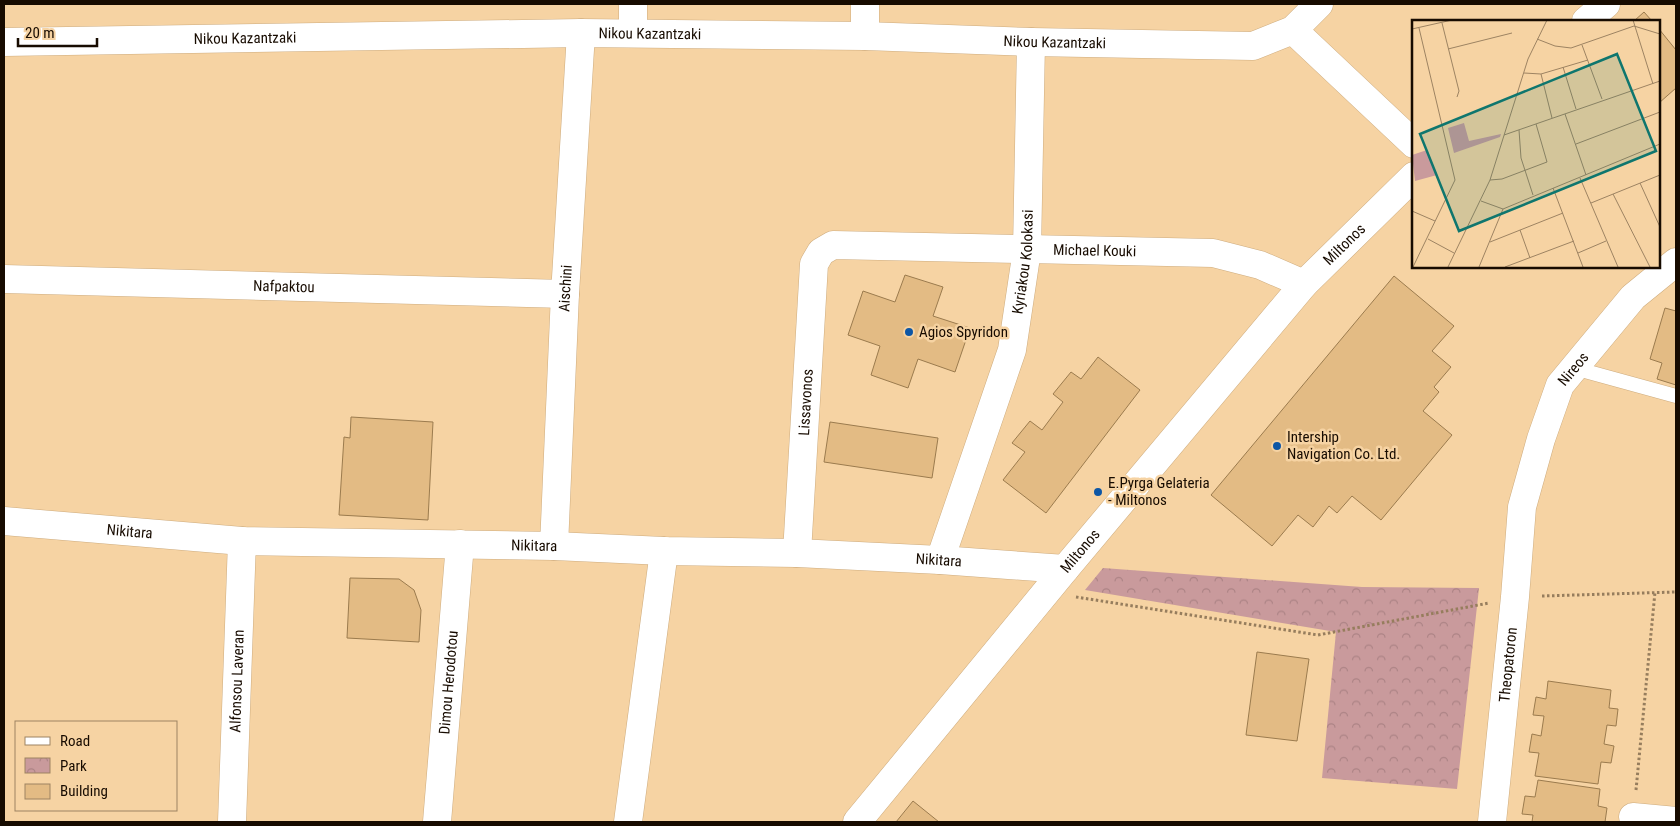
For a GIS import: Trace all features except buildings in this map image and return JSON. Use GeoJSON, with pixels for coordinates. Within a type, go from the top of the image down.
{"type":"FeatureCollection","features":[{"type":"Feature","properties":{"kind":"street"},"geometry":{"type":"LineString","coordinates":[[633,4],[633,33]]}},
{"type":"Feature","properties":{"kind":"street"},"geometry":{"type":"LineString","coordinates":[[865,4],[865,36]]}},
{"type":"Feature","properties":{"kind":"street"},"geometry":{"type":"LineString","coordinates":[[1319,4],[1293,30],[1412,142]]}},
{"type":"Feature","properties":{"kind":"street"},"geometry":{"type":"LineString","coordinates":[[1587,20],[1606,4]]}},
{"type":"Feature","properties":{"kind":"street","name":"Nikou Kazantzaki"},"geometry":{"type":"LineString","coordinates":[[4,42],[633,33],[865,36],[1031,42],[1253,46],[1293,30]]}},
{"type":"Feature","properties":{"kind":"street","name":"Aischini"},"geometry":{"type":"LineString","coordinates":[[554,546],[565,294],[581,33]]}},
{"type":"Feature","properties":{"kind":"street","name":"Kyriakou Kolokasi"},"geometry":{"type":"LineString","coordinates":[[940,560],[1012,350],[1027,250],[1031,42]]}},
{"type":"Feature","properties":{"kind":"street","name":"Miltonos"},"geometry":{"type":"LineString","coordinates":[[857,822],[1065,569],[1304,284],[1412,178]]}},
{"type":"Feature","properties":{"kind":"street","name":"Michael Kouki"},"geometry":{"type":"LineString","coordinates":[[821,252],[833,245],[1213,254],[1260,264],[1304,284]]}},
{"type":"Feature","properties":{"kind":"street","name":"Lissavonos"},"geometry":{"type":"LineString","coordinates":[[797,553],[814,264],[821,252]]}},
{"type":"Feature","properties":{"kind":"street","name":"Nireos"},"geometry":{"type":"LineString","coordinates":[[1522,507],[1541,439],[1560,385],[1633,297],[1676,262]]}},
{"type":"Feature","properties":{"kind":"street","name":"Nafpaktou"},"geometry":{"type":"LineString","coordinates":[[4,279],[565,294]]}},
{"type":"Feature","properties":{"kind":"street","name":"Theopatoron"},"geometry":{"type":"LineString","coordinates":[[1492,822],[1515,597],[1522,507]]}},
{"type":"Feature","properties":{"kind":"street","name":"Nikitara"},"geometry":{"type":"LineString","coordinates":[[4,521],[242,541],[554,546],[664,551],[797,553],[940,560],[1065,569]]}},
{"type":"Feature","properties":{"kind":"street","name":"Alfonsou Laveran"},"geometry":{"type":"LineString","coordinates":[[232,822],[242,541]]}},
{"type":"Feature","properties":{"kind":"street","name":"Dimou Herodotou"},"geometry":{"type":"LineString","coordinates":[[437,822],[460,544]]}},
{"type":"Feature","properties":{"kind":"street"},"geometry":{"type":"LineString","coordinates":[[628,822],[664,551]]}},
{"type":"Feature","properties":{"kind":"street"},"geometry":{"type":"LineString","coordinates":[[1633,817],[1676,821]]}},
{"type":"Feature","properties":{"kind":"lane"},"geometry":{"type":"LineString","coordinates":[[1574,368],[1676,396]]}},
{"type":"Feature","properties":{"kind":"path"},"geometry":{"type":"LineString","coordinates":[[1047,592],[1318,635],[1515,597],[1676,592]]}},
{"type":"Feature","properties":{"kind":"path"},"geometry":{"type":"LineString","coordinates":[[1633,817],[1655,592]]}},
{"type":"Feature","properties":{"kind":"green space"},"geometry":{"type":"Polygon","coordinates":[[[1103,568],[1362,587],[1479,588],[1457,789],[1322,778],[1336,632],[1085,590],[1103,568]]]}},
{"type":"Feature","properties":{"kind":"place","name":"Agios Spyridon"},"geometry":{"type":"Point","coordinates":[909,332]}},
{"type":"Feature","properties":{"kind":"place","name":"Intership Navigation Co. Ltd."},"geometry":{"type":"Point","coordinates":[1277,446]}},
{"type":"Feature","properties":{"kind":"place","name":"E.Pyrga Gelateria - Miltonos"},"geometry":{"type":"Point","coordinates":[1098,492]}}]}
